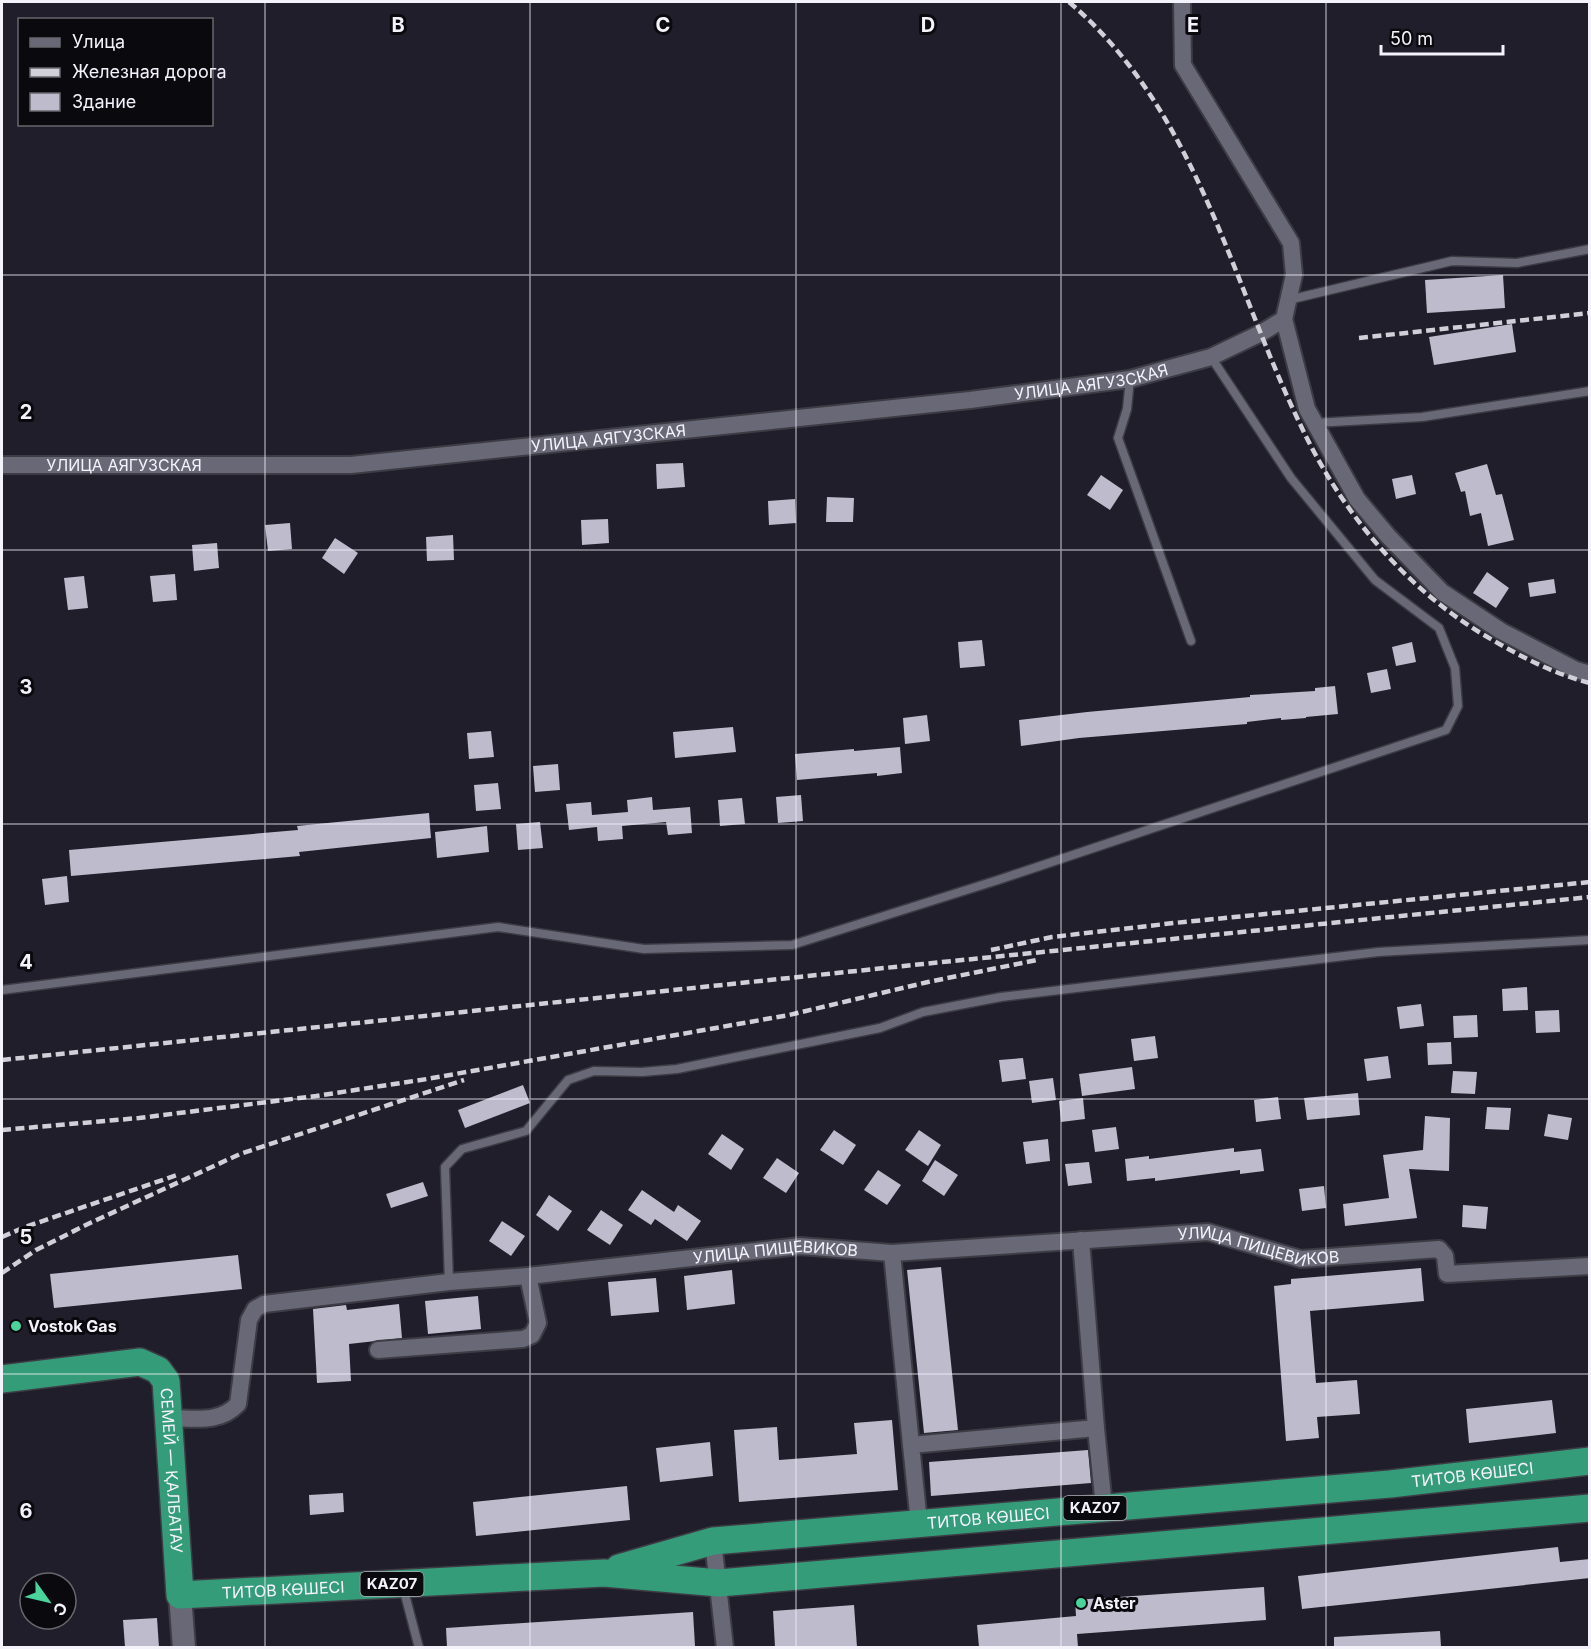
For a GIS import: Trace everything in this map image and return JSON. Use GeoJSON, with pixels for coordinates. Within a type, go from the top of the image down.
{"type":"FeatureCollection","features":[{"type":"Feature","properties":{"kind":"highway","name":"СЕМЕЙ — ҚАЛБАТАУ"},"geometry":{"type":"LineString","coordinates":[[2,1378],[140,1362],[158,1370],[166,1382],[170,1418],[180,1595]]}},
{"type":"Feature","properties":{"kind":"highway","name":"ТИТОВ КӨШЕСІ"},"geometry":{"type":"LineString","coordinates":[[604,1573],[713,1541],[1390,1484],[1590,1461]]}},
{"type":"Feature","properties":{"kind":"highway","name":"ТИТОВ КӨШЕСІ"},"geometry":{"type":"LineString","coordinates":[[180,1595],[604,1573],[719,1583],[1590,1508]]}},
{"type":"Feature","properties":{"kind":"main road"},"geometry":{"type":"LineString","coordinates":[[180,1595],[184,1647]]}},
{"type":"Feature","properties":{"kind":"street"},"geometry":{"type":"LineString","coordinates":[[1182,2],[1183,65],[1291,243],[1294,274],[1284,319],[1307,409],[1357,499],[1388,536],[1442,592],[1501,631],[1576,670],[1590,674]]}},
{"type":"Feature","properties":{"kind":"street","name":"УЛИЦА АЯГУЗСКАЯ"},"geometry":{"type":"LineString","coordinates":[[2,465],[351,465],[970,400],[1130,379],[1211,357],[1284,319]]}},
{"type":"Feature","properties":{"kind":"street","name":"УЛИЦА ПИЩЕВИКОВ"},"geometry":{"type":"LineString","coordinates":[[170,1418],[218,1418],[230,1412],[238,1404],[249,1320],[255,1309],[264,1304],[449,1282],[528,1276],[800,1246],[892,1253],[1208,1232],[1301,1259],[1439,1250],[1444,1256],[1447,1274],[1590,1266]]}},
{"type":"Feature","properties":{"kind":"street"},"geometry":{"type":"LineString","coordinates":[[1081,1240],[1104,1507]]}},
{"type":"Feature","properties":{"kind":"street"},"geometry":{"type":"LineString","coordinates":[[892,1253],[919,1523]]}},
{"type":"Feature","properties":{"kind":"street"},"geometry":{"type":"LineString","coordinates":[[378,1350],[523,1339],[532,1335],[537,1323],[528,1276]]}},
{"type":"Feature","properties":{"kind":"street"},"geometry":{"type":"LineString","coordinates":[[911,1445],[1096,1428]]}},
{"type":"Feature","properties":{"kind":"street"},"geometry":{"type":"LineString","coordinates":[[713,1541],[725,1647]]}},
{"type":"Feature","properties":{"kind":"lane"},"geometry":{"type":"LineString","coordinates":[[1288,300],[1452,261],[1517,263],[1590,249]]}},
{"type":"Feature","properties":{"kind":"lane"},"geometry":{"type":"LineString","coordinates":[[2,990],[498,927],[644,949],[792,945],[998,880],[1446,730],[1458,706],[1455,668],[1439,628],[1375,580],[1292,478],[1211,357]]}},
{"type":"Feature","properties":{"kind":"lane"},"geometry":{"type":"LineString","coordinates":[[1130,379],[1127,409],[1118,438],[1191,641]]}},
{"type":"Feature","properties":{"kind":"lane"},"geometry":{"type":"LineString","coordinates":[[1314,423],[1422,417],[1590,391]]}},
{"type":"Feature","properties":{"kind":"lane"},"geometry":{"type":"LineString","coordinates":[[449,1282],[445,1167],[462,1149],[526,1131],[568,1080],[594,1071],[677,1070],[880,1028],[923,1012],[1001,997],[1378,952],[1590,940]]}},
{"type":"Feature","properties":{"kind":"lane"},"geometry":{"type":"LineString","coordinates":[[402,1583],[418,1647]]}},
{"type":"Feature","properties":{"kind":"building"},"geometry":{"type":"Polygon","coordinates":[[[1503,275],[1505,308],[1427,313],[1425,280],[1503,275]]]}},
{"type":"Feature","properties":{"kind":"building"},"geometry":{"type":"Polygon","coordinates":[[[1512,324],[1516,352],[1434,365],[1429,337],[1512,324]]]}},
{"type":"Feature","properties":{"kind":"building"},"geometry":{"type":"Polygon","coordinates":[[[683,463],[685,487],[657,489],[656,464],[683,463]]]}},
{"type":"Feature","properties":{"kind":"building"},"geometry":{"type":"Polygon","coordinates":[[[1487,464],[1496,495],[1502,494],[1514,540],[1488,546],[1481,513],[1470,516],[1465,491],[1461,492],[1455,473],[1487,464]]]}},
{"type":"Feature","properties":{"kind":"building"},"geometry":{"type":"Polygon","coordinates":[[[1101,475],[1123,490],[1110,510],[1087,495],[1101,475]]]}},
{"type":"Feature","properties":{"kind":"building"},"geometry":{"type":"Polygon","coordinates":[[[1412,475],[1416,494],[1396,499],[1392,479],[1412,475]]]}},
{"type":"Feature","properties":{"kind":"building"},"geometry":{"type":"Polygon","coordinates":[[[827,497],[854,498],[853,522],[826,522],[827,497]]]}},
{"type":"Feature","properties":{"kind":"building"},"geometry":{"type":"Polygon","coordinates":[[[795,499],[796,523],[769,525],[768,501],[795,499]]]}},
{"type":"Feature","properties":{"kind":"building"},"geometry":{"type":"Polygon","coordinates":[[[608,519],[609,543],[582,545],[581,520],[608,519]]]}},
{"type":"Feature","properties":{"kind":"building"},"geometry":{"type":"Polygon","coordinates":[[[290,523],[292,549],[268,551],[265,525],[290,523]]]}},
{"type":"Feature","properties":{"kind":"building"},"geometry":{"type":"Polygon","coordinates":[[[453,535],[454,560],[427,561],[426,537],[453,535]]]}},
{"type":"Feature","properties":{"kind":"building"},"geometry":{"type":"Polygon","coordinates":[[[335,538],[358,553],[344,574],[322,558],[335,538]]]}},
{"type":"Feature","properties":{"kind":"building"},"geometry":{"type":"Polygon","coordinates":[[[217,543],[219,568],[194,571],[192,545],[217,543]]]}},
{"type":"Feature","properties":{"kind":"building"},"geometry":{"type":"Polygon","coordinates":[[[1487,572],[1509,588],[1496,608],[1473,593],[1487,572]]]}},
{"type":"Feature","properties":{"kind":"building"},"geometry":{"type":"Polygon","coordinates":[[[175,574],[177,600],[153,602],[150,576],[175,574]]]}},
{"type":"Feature","properties":{"kind":"building"},"geometry":{"type":"Polygon","coordinates":[[[84,576],[88,608],[68,610],[64,578],[84,576]]]}},
{"type":"Feature","properties":{"kind":"building"},"geometry":{"type":"Polygon","coordinates":[[[1554,579],[1556,593],[1530,597],[1528,583],[1554,579]]]}},
{"type":"Feature","properties":{"kind":"building"},"geometry":{"type":"Polygon","coordinates":[[[982,640],[985,666],[960,668],[958,642],[982,640]]]}},
{"type":"Feature","properties":{"kind":"building"},"geometry":{"type":"Polygon","coordinates":[[[1412,642],[1416,662],[1396,666],[1392,647],[1412,642]]]}},
{"type":"Feature","properties":{"kind":"building"},"geometry":{"type":"Polygon","coordinates":[[[1387,669],[1391,689],[1371,693],[1367,673],[1387,669]]]}},
{"type":"Feature","properties":{"kind":"building"},"geometry":{"type":"Polygon","coordinates":[[[1335,686],[1338,714],[1079,738],[1021,746],[1019,720],[1250,697],[1250,695],[1315,691],[1315,688],[1335,686]]]}},
{"type":"Feature","properties":{"kind":"building"},"geometry":{"type":"Polygon","coordinates":[[[927,715],[930,741],[905,744],[903,718],[927,715]]]}},
{"type":"Feature","properties":{"kind":"building"},"geometry":{"type":"Polygon","coordinates":[[[733,727],[736,752],[675,758],[673,732],[733,727]]]}},
{"type":"Feature","properties":{"kind":"building"},"geometry":{"type":"Polygon","coordinates":[[[491,731],[494,757],[469,759],[467,733],[491,731]]]}},
{"type":"Feature","properties":{"kind":"building"},"geometry":{"type":"Polygon","coordinates":[[[900,747],[902,773],[797,780],[795,754],[900,747]]]}},
{"type":"Feature","properties":{"kind":"building"},"geometry":{"type":"Polygon","coordinates":[[[558,764],[560,790],[535,792],[533,766],[558,764]]]}},
{"type":"Feature","properties":{"kind":"building"},"geometry":{"type":"Polygon","coordinates":[[[498,783],[501,809],[476,811],[474,785],[498,783]]]}},
{"type":"Feature","properties":{"kind":"building"},"geometry":{"type":"Polygon","coordinates":[[[801,795],[803,821],[778,823],[776,797],[801,795]]]}},
{"type":"Feature","properties":{"kind":"building"},"geometry":{"type":"Polygon","coordinates":[[[652,797],[653,810],[690,807],[692,833],[668,835],[666,822],[622,826],[623,839],[598,841],[597,827],[569,830],[566,804],[591,802],[592,815],[628,812],[627,800],[652,797]]]}},
{"type":"Feature","properties":{"kind":"building"},"geometry":{"type":"Polygon","coordinates":[[[742,798],[745,824],[720,826],[718,800],[742,798]]]}},
{"type":"Feature","properties":{"kind":"building"},"geometry":{"type":"Polygon","coordinates":[[[429,813],[431,838],[299,852],[300,856],[71,876],[69,850],[298,830],[297,826],[429,813]]]}},
{"type":"Feature","properties":{"kind":"building"},"geometry":{"type":"Polygon","coordinates":[[[540,822],[543,848],[518,850],[516,824],[540,822]]]}},
{"type":"Feature","properties":{"kind":"building"},"geometry":{"type":"Polygon","coordinates":[[[487,826],[489,852],[437,858],[435,832],[487,826]]]}},
{"type":"Feature","properties":{"kind":"building"},"geometry":{"type":"Polygon","coordinates":[[[67,876],[69,902],[45,905],[42,879],[67,876]]]}},
{"type":"Feature","properties":{"kind":"building"},"geometry":{"type":"Polygon","coordinates":[[[1527,987],[1528,1010],[1503,1011],[1502,989],[1527,987]]]}},
{"type":"Feature","properties":{"kind":"building"},"geometry":{"type":"Polygon","coordinates":[[[1421,1004],[1424,1026],[1400,1029],[1397,1007],[1421,1004]]]}},
{"type":"Feature","properties":{"kind":"building"},"geometry":{"type":"Polygon","coordinates":[[[1559,1010],[1560,1032],[1536,1033],[1535,1011],[1559,1010]]]}},
{"type":"Feature","properties":{"kind":"building"},"geometry":{"type":"Polygon","coordinates":[[[1477,1015],[1478,1037],[1454,1038],[1453,1016],[1477,1015]]]}},
{"type":"Feature","properties":{"kind":"building"},"geometry":{"type":"Polygon","coordinates":[[[1155,1036],[1158,1058],[1134,1061],[1131,1039],[1155,1036]]]}},
{"type":"Feature","properties":{"kind":"building"},"geometry":{"type":"Polygon","coordinates":[[[1451,1042],[1452,1064],[1428,1065],[1427,1043],[1451,1042]]]}},
{"type":"Feature","properties":{"kind":"building"},"geometry":{"type":"Polygon","coordinates":[[[1388,1056],[1391,1078],[1367,1081],[1364,1059],[1388,1056]]]}},
{"type":"Feature","properties":{"kind":"building"},"geometry":{"type":"Polygon","coordinates":[[[1023,1058],[1026,1079],[1002,1082],[999,1060],[1023,1058]]]}},
{"type":"Feature","properties":{"kind":"building"},"geometry":{"type":"Polygon","coordinates":[[[1132,1067],[1135,1089],[1082,1096],[1079,1074],[1132,1067]]]}},
{"type":"Feature","properties":{"kind":"building"},"geometry":{"type":"Polygon","coordinates":[[[1453,1071],[1477,1072],[1475,1094],[1451,1093],[1453,1071]]]}},
{"type":"Feature","properties":{"kind":"building"},"geometry":{"type":"Polygon","coordinates":[[[1053,1078],[1056,1100],[1032,1103],[1029,1081],[1053,1078]]]}},
{"type":"Feature","properties":{"kind":"building"},"geometry":{"type":"Polygon","coordinates":[[[523,1085],[530,1103],[465,1128],[458,1110],[523,1085]]]}},
{"type":"Feature","properties":{"kind":"building"},"geometry":{"type":"Polygon","coordinates":[[[1358,1093],[1360,1115],[1307,1120],[1304,1098],[1358,1093]]]}},
{"type":"Feature","properties":{"kind":"building"},"geometry":{"type":"Polygon","coordinates":[[[1278,1097],[1281,1119],[1256,1122],[1254,1100],[1278,1097]]]}},
{"type":"Feature","properties":{"kind":"building"},"geometry":{"type":"Polygon","coordinates":[[[1083,1098],[1085,1119],[1061,1122],[1059,1101],[1083,1098]]]}},
{"type":"Feature","properties":{"kind":"building"},"geometry":{"type":"Polygon","coordinates":[[[1487,1107],[1511,1108],[1509,1130],[1485,1129],[1487,1107]]]}},
{"type":"Feature","properties":{"kind":"building"},"geometry":{"type":"Polygon","coordinates":[[[1548,1114],[1572,1118],[1568,1140],[1544,1136],[1548,1114]]]}},
{"type":"Feature","properties":{"kind":"building"},"geometry":{"type":"Polygon","coordinates":[[[1425,1116],[1450,1118],[1449,1171],[1409,1169],[1417,1218],[1345,1226],[1343,1204],[1389,1198],[1383,1155],[1423,1150],[1425,1116]]]}},
{"type":"Feature","properties":{"kind":"building"},"geometry":{"type":"Polygon","coordinates":[[[1116,1127],[1119,1149],[1095,1152],[1092,1130],[1116,1127]]]}},
{"type":"Feature","properties":{"kind":"building"},"geometry":{"type":"Polygon","coordinates":[[[834,1130],[856,1145],[843,1165],[820,1150],[834,1130]]]}},
{"type":"Feature","properties":{"kind":"building"},"geometry":{"type":"Polygon","coordinates":[[[919,1130],[941,1145],[928,1166],[905,1150],[919,1130]]]}},
{"type":"Feature","properties":{"kind":"building"},"geometry":{"type":"Polygon","coordinates":[[[722,1134],[744,1149],[731,1170],[708,1154],[722,1134]]]}},
{"type":"Feature","properties":{"kind":"building"},"geometry":{"type":"Polygon","coordinates":[[[1048,1139],[1050,1161],[1026,1164],[1023,1142],[1048,1139]]]}},
{"type":"Feature","properties":{"kind":"building"},"geometry":{"type":"Polygon","coordinates":[[[1234,1148],[1234,1152],[1261,1149],[1264,1171],[1240,1174],[1240,1170],[1155,1181],[1155,1178],[1127,1181],[1125,1159],[1149,1156],[1149,1159],[1234,1148]]]}},
{"type":"Feature","properties":{"kind":"building"},"geometry":{"type":"Polygon","coordinates":[[[777,1158],[799,1173],[786,1193],[763,1178],[777,1158]]]}},
{"type":"Feature","properties":{"kind":"building"},"geometry":{"type":"Polygon","coordinates":[[[935,1160],[958,1175],[944,1196],[922,1181],[935,1160]]]}},
{"type":"Feature","properties":{"kind":"building"},"geometry":{"type":"Polygon","coordinates":[[[1089,1162],[1092,1183],[1068,1186],[1065,1164],[1089,1162]]]}},
{"type":"Feature","properties":{"kind":"building"},"geometry":{"type":"Polygon","coordinates":[[[878,1170],[901,1185],[887,1205],[864,1190],[878,1170]]]}},
{"type":"Feature","properties":{"kind":"building"},"geometry":{"type":"Polygon","coordinates":[[[423,1182],[428,1196],[391,1208],[386,1194],[423,1182]]]}},
{"type":"Feature","properties":{"kind":"building"},"geometry":{"type":"Polygon","coordinates":[[[1324,1186],[1326,1208],[1302,1211],[1299,1189],[1324,1186]]]}},
{"type":"Feature","properties":{"kind":"building"},"geometry":{"type":"Polygon","coordinates":[[[642,1190],[674,1212],[678,1205],[701,1221],[687,1241],[655,1219],[651,1225],[628,1210],[642,1190]]]}},
{"type":"Feature","properties":{"kind":"building"},"geometry":{"type":"Polygon","coordinates":[[[549,1195],[572,1211],[558,1231],[536,1215],[549,1195]]]}},
{"type":"Feature","properties":{"kind":"building"},"geometry":{"type":"Polygon","coordinates":[[[1463,1205],[1488,1207],[1486,1229],[1462,1227],[1463,1205]]]}},
{"type":"Feature","properties":{"kind":"building"},"geometry":{"type":"Polygon","coordinates":[[[601,1210],[623,1225],[610,1245],[587,1230],[601,1210]]]}},
{"type":"Feature","properties":{"kind":"building"},"geometry":{"type":"Polygon","coordinates":[[[502,1221],[525,1236],[511,1256],[489,1241],[502,1221]]]}},
{"type":"Feature","properties":{"kind":"building"},"geometry":{"type":"Polygon","coordinates":[[[238,1255],[242,1289],[54,1308],[50,1274],[238,1255]]]}},
{"type":"Feature","properties":{"kind":"building"},"geometry":{"type":"Polygon","coordinates":[[[941,1267],[958,1430],[924,1433],[907,1270],[941,1267]]]}},
{"type":"Feature","properties":{"kind":"building"},"geometry":{"type":"Polygon","coordinates":[[[1421,1268],[1424,1301],[1310,1311],[1316,1383],[1357,1380],[1360,1414],[1317,1417],[1319,1438],[1286,1441],[1274,1286],[1291,1284],[1291,1279],[1421,1268]]]}},
{"type":"Feature","properties":{"kind":"building"},"geometry":{"type":"Polygon","coordinates":[[[732,1270],[735,1304],[687,1310],[684,1276],[732,1270]]]}},
{"type":"Feature","properties":{"kind":"building"},"geometry":{"type":"Polygon","coordinates":[[[656,1278],[659,1312],[611,1316],[608,1282],[656,1278]]]}},
{"type":"Feature","properties":{"kind":"building"},"geometry":{"type":"Polygon","coordinates":[[[478,1296],[481,1329],[428,1334],[425,1301],[478,1296]]]}},
{"type":"Feature","properties":{"kind":"building"},"geometry":{"type":"Polygon","coordinates":[[[399,1304],[402,1338],[349,1344],[351,1381],[317,1383],[313,1309],[346,1305],[347,1310],[399,1304]]]}},
{"type":"Feature","properties":{"kind":"building"},"geometry":{"type":"Polygon","coordinates":[[[1552,1400],[1556,1433],[1469,1443],[1466,1409],[1552,1400]]]}},
{"type":"Feature","properties":{"kind":"building"},"geometry":{"type":"Polygon","coordinates":[[[892,1420],[898,1490],[739,1502],[734,1430],[777,1427],[779,1460],[857,1454],[854,1423],[892,1420]]]}},
{"type":"Feature","properties":{"kind":"building"},"geometry":{"type":"Polygon","coordinates":[[[710,1442],[713,1476],[660,1482],[656,1448],[710,1442]]]}},
{"type":"Feature","properties":{"kind":"building"},"geometry":{"type":"Polygon","coordinates":[[[1088,1450],[1091,1483],[931,1496],[929,1462],[1088,1450]]]}},
{"type":"Feature","properties":{"kind":"building"},"geometry":{"type":"Polygon","coordinates":[[[627,1486],[630,1520],[476,1536],[473,1502],[627,1486]]]}},
{"type":"Feature","properties":{"kind":"building"},"geometry":{"type":"Polygon","coordinates":[[[343,1493],[344,1512],[310,1515],[309,1495],[343,1493]]]}},
{"type":"Feature","properties":{"kind":"building"},"geometry":{"type":"Polygon","coordinates":[[[1558,1547],[1560,1562],[1590,1559],[1590,1578],[1302,1609],[1298,1576],[1558,1547]]]}},
{"type":"Feature","properties":{"kind":"building"},"geometry":{"type":"Polygon","coordinates":[[[1264,1587],[1266,1620],[1077,1634],[1078,1647],[979,1647],[977,1625],[1076,1616],[1075,1600],[1264,1587]]]}},
{"type":"Feature","properties":{"kind":"building"},"geometry":{"type":"Polygon","coordinates":[[[854,1605],[857,1647],[775,1647],[773,1611],[854,1605]]]}},
{"type":"Feature","properties":{"kind":"building"},"geometry":{"type":"Polygon","coordinates":[[[693,1612],[695,1646],[447,1647],[446,1628],[693,1612]]]}},
{"type":"Feature","properties":{"kind":"building"},"geometry":{"type":"Polygon","coordinates":[[[157,1618],[159,1647],[125,1647],[123,1620],[157,1618]]]}},
{"type":"Feature","properties":{"kind":"building"},"geometry":{"type":"Polygon","coordinates":[[[1440,1631],[1441,1647],[1334,1647],[1334,1637],[1440,1631]]]}},
{"type":"Feature","properties":{"kind":"railway"},"geometry":{"type":"LineString","coordinates":[[1069,2],[1113,46],[1150,94],[1180,146],[1207,201],[1301,426],[1334,486],[1354,515],[1399,568],[1451,613],[1479,632],[1533,662],[1590,683]]}},
{"type":"Feature","properties":{"kind":"railway"},"geometry":{"type":"LineString","coordinates":[[1359,338],[1590,313]]}},
{"type":"Feature","properties":{"kind":"railway"},"geometry":{"type":"LineString","coordinates":[[991,950],[1052,937],[1174,923],[1590,882]]}},
{"type":"Feature","properties":{"kind":"railway"},"geometry":{"type":"LineString","coordinates":[[2,1060],[1590,897]]}},
{"type":"Feature","properties":{"kind":"railway"},"geometry":{"type":"LineString","coordinates":[[2,1130],[139,1118],[316,1096],[427,1079],[789,1015],[928,982],[1037,960]]}},
{"type":"Feature","properties":{"kind":"railway"},"geometry":{"type":"LineString","coordinates":[[2,1273],[36,1250],[240,1154],[464,1080]]}},
{"type":"Feature","properties":{"kind":"railway"},"geometry":{"type":"LineString","coordinates":[[2,1237],[180,1174]]}},
{"type":"Feature","properties":{"kind":"place","name":"Vostok Gas"},"geometry":{"type":"Point","coordinates":[16,1326]}},
{"type":"Feature","properties":{"kind":"place","name":"Aster"},"geometry":{"type":"Point","coordinates":[1081,1603]}}]}
